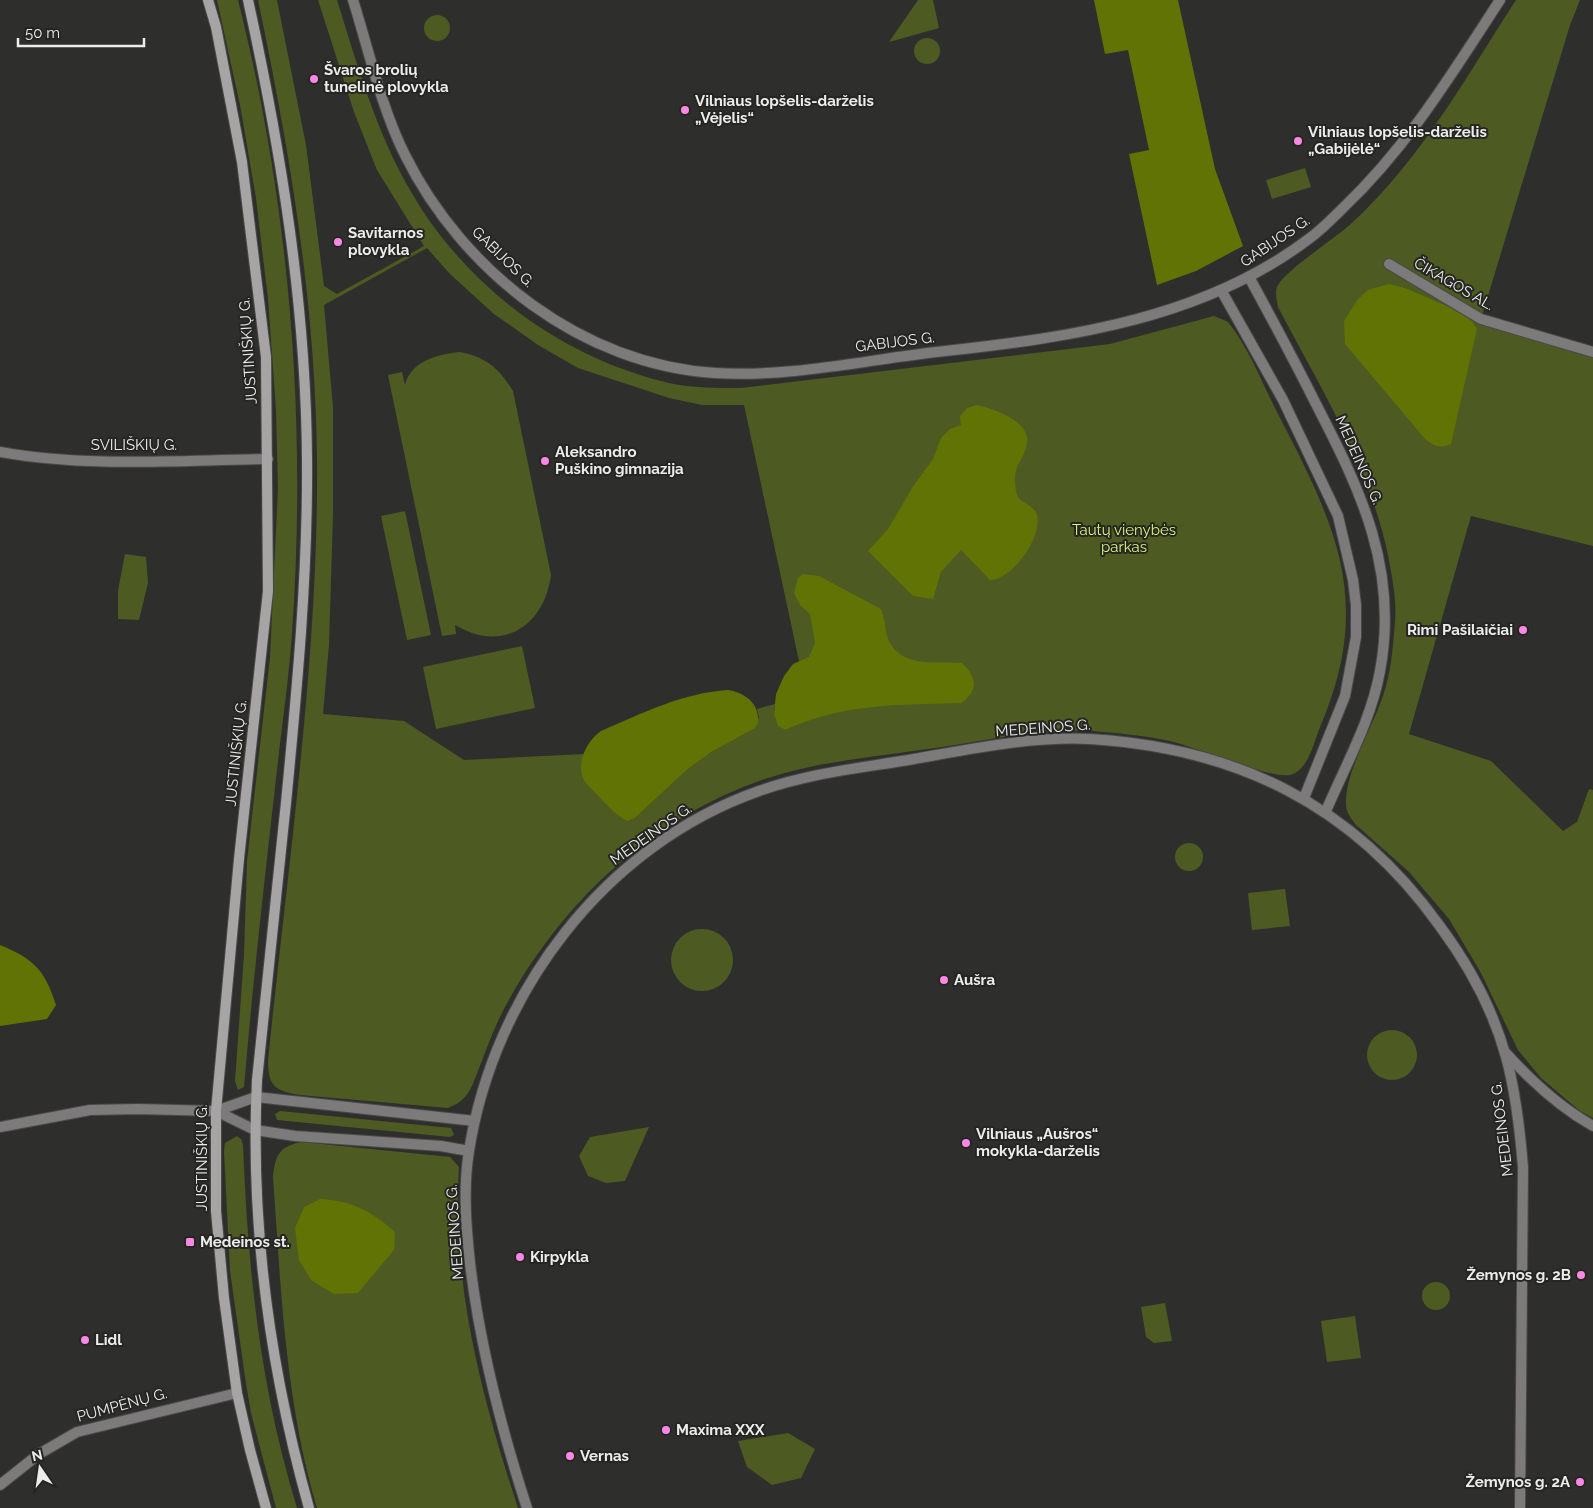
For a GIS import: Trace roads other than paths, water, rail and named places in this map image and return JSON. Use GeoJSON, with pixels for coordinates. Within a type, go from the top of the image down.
{"type":"FeatureCollection","features":[{"type":"Feature","properties":{"kind":"main road","name":"JUSTINIŠKIŲ G."},"geometry":{"type":"LineString","coordinates":[[208,0],[216,28],[243,172],[266,357],[268,591],[238,869],[216,1111],[216,1212],[224,1298],[237,1393],[266,1508]]}},
{"type":"Feature","properties":{"kind":"main road"},"geometry":{"type":"LineString","coordinates":[[248,0],[277,143],[297,280],[304,382],[307,460],[304,603],[256,1097],[255,1130],[257,1216],[267,1313],[294,1454],[309,1508]]}},
{"type":"Feature","properties":{"kind":"street","name":"GABIJOS G."},"geometry":{"type":"LineString","coordinates":[[353,0],[393,129],[418,179],[446,220],[472,251],[503,281],[528,301],[598,344],[642,360],[682,370],[715,373],[755,373],[803,369],[1015,343],[1092,330],[1154,315],[1249,278],[1313,237],[1375,177],[1402,147],[1500,0]]}},
{"type":"Feature","properties":{"kind":"street","name":"ČIKAGOS AL."},"geometry":{"type":"LineString","coordinates":[[1389,264],[1481,319],[1593,352]]}},
{"type":"Feature","properties":{"kind":"street","name":"MEDEINOS G."},"geometry":{"type":"LineString","coordinates":[[1249,278],[1354,480],[1373,532],[1381,569],[1384,630],[1380,670],[1371,707],[1356,748],[1326,811]]}},
{"type":"Feature","properties":{"kind":"street"},"geometry":{"type":"LineString","coordinates":[[1221,290],[1283,400],[1330,498],[1343,531],[1353,580],[1356,605],[1356,637],[1345,696],[1304,798]]}},
{"type":"Feature","properties":{"kind":"street","name":"SVILIŠKIŲ G."},"geometry":{"type":"LineString","coordinates":[[0,452],[40,459],[78,461],[268,459]]}},
{"type":"Feature","properties":{"kind":"street","name":"MEDEINOS G."},"geometry":{"type":"LineString","coordinates":[[527,1508],[502,1423],[477,1313],[468,1239],[466,1198],[469,1151],[475,1121],[494,1055],[508,1024],[538,970],[567,930],[615,878],[642,856],[702,816],[732,801],[815,775],[972,749],[1084,738],[1162,748],[1198,756],[1234,768],[1304,798],[1326,811],[1376,852],[1420,898],[1459,952],[1471,974],[1505,1052],[1516,1101],[1523,1168],[1520,1508]]}},
{"type":"Feature","properties":{"kind":"street"},"geometry":{"type":"LineString","coordinates":[[1505,1052],[1527,1076],[1555,1100],[1593,1126]]}},
{"type":"Feature","properties":{"kind":"street"},"geometry":{"type":"LineString","coordinates":[[0,1127],[90,1110],[216,1111],[256,1097],[475,1121]]}},
{"type":"Feature","properties":{"kind":"street"},"geometry":{"type":"LineString","coordinates":[[216,1111],[255,1130],[295,1136],[441,1146],[469,1151]]}},
{"type":"Feature","properties":{"kind":"street","name":"PUMPĖNŲ G."},"geometry":{"type":"LineString","coordinates":[[0,1484],[39,1454],[77,1432],[237,1393]]}},
{"type":"Feature","properties":{"kind":"place","name":"Švaros brolių tunelinė plovykla"},"geometry":{"type":"Point","coordinates":[314,79]}},
{"type":"Feature","properties":{"kind":"place","name":"Vilniaus lopšelis-darželis „Vėjelis“"},"geometry":{"type":"Point","coordinates":[685,110]}},
{"type":"Feature","properties":{"kind":"place","name":"Vilniaus lopšelis-darželis „Gabijėlė“"},"geometry":{"type":"Point","coordinates":[1298,141]}},
{"type":"Feature","properties":{"kind":"place","name":"Savitarnos plovykla"},"geometry":{"type":"Point","coordinates":[338,242]}},
{"type":"Feature","properties":{"kind":"place","name":"Aleksandro Puškino gimnazija"},"geometry":{"type":"Point","coordinates":[545,461]}},
{"type":"Feature","properties":{"kind":"place","name":"Rimi Pašilaičiai"},"geometry":{"type":"Point","coordinates":[1523,630]}},
{"type":"Feature","properties":{"kind":"place","name":"Aušra"},"geometry":{"type":"Point","coordinates":[944,980]}},
{"type":"Feature","properties":{"kind":"place","name":"Vilniaus „Aušros“ mokykla-darželis"},"geometry":{"type":"Point","coordinates":[966,1143]}},
{"type":"Feature","properties":{"kind":"place","name":"Medeinos st."},"geometry":{"type":"Point","coordinates":[190,1242]}},
{"type":"Feature","properties":{"kind":"place","name":"Kirpykla"},"geometry":{"type":"Point","coordinates":[520,1257]}},
{"type":"Feature","properties":{"kind":"place","name":"Žemynos g. 2B"},"geometry":{"type":"Point","coordinates":[1581,1275]}},
{"type":"Feature","properties":{"kind":"place","name":"Lidl"},"geometry":{"type":"Point","coordinates":[85,1340]}},
{"type":"Feature","properties":{"kind":"place","name":"Maxima XXX"},"geometry":{"type":"Point","coordinates":[666,1430]}},
{"type":"Feature","properties":{"kind":"place","name":"Vernas"},"geometry":{"type":"Point","coordinates":[570,1456]}},
{"type":"Feature","properties":{"kind":"place","name":"Žemynos g. 2A"},"geometry":{"type":"Point","coordinates":[1580,1482]}},
{"type":"Feature","properties":{"kind":"park label","name":"Tautų vienybės parkas"},"geometry":{"type":"Point","coordinates":[1124,538]}}]}
